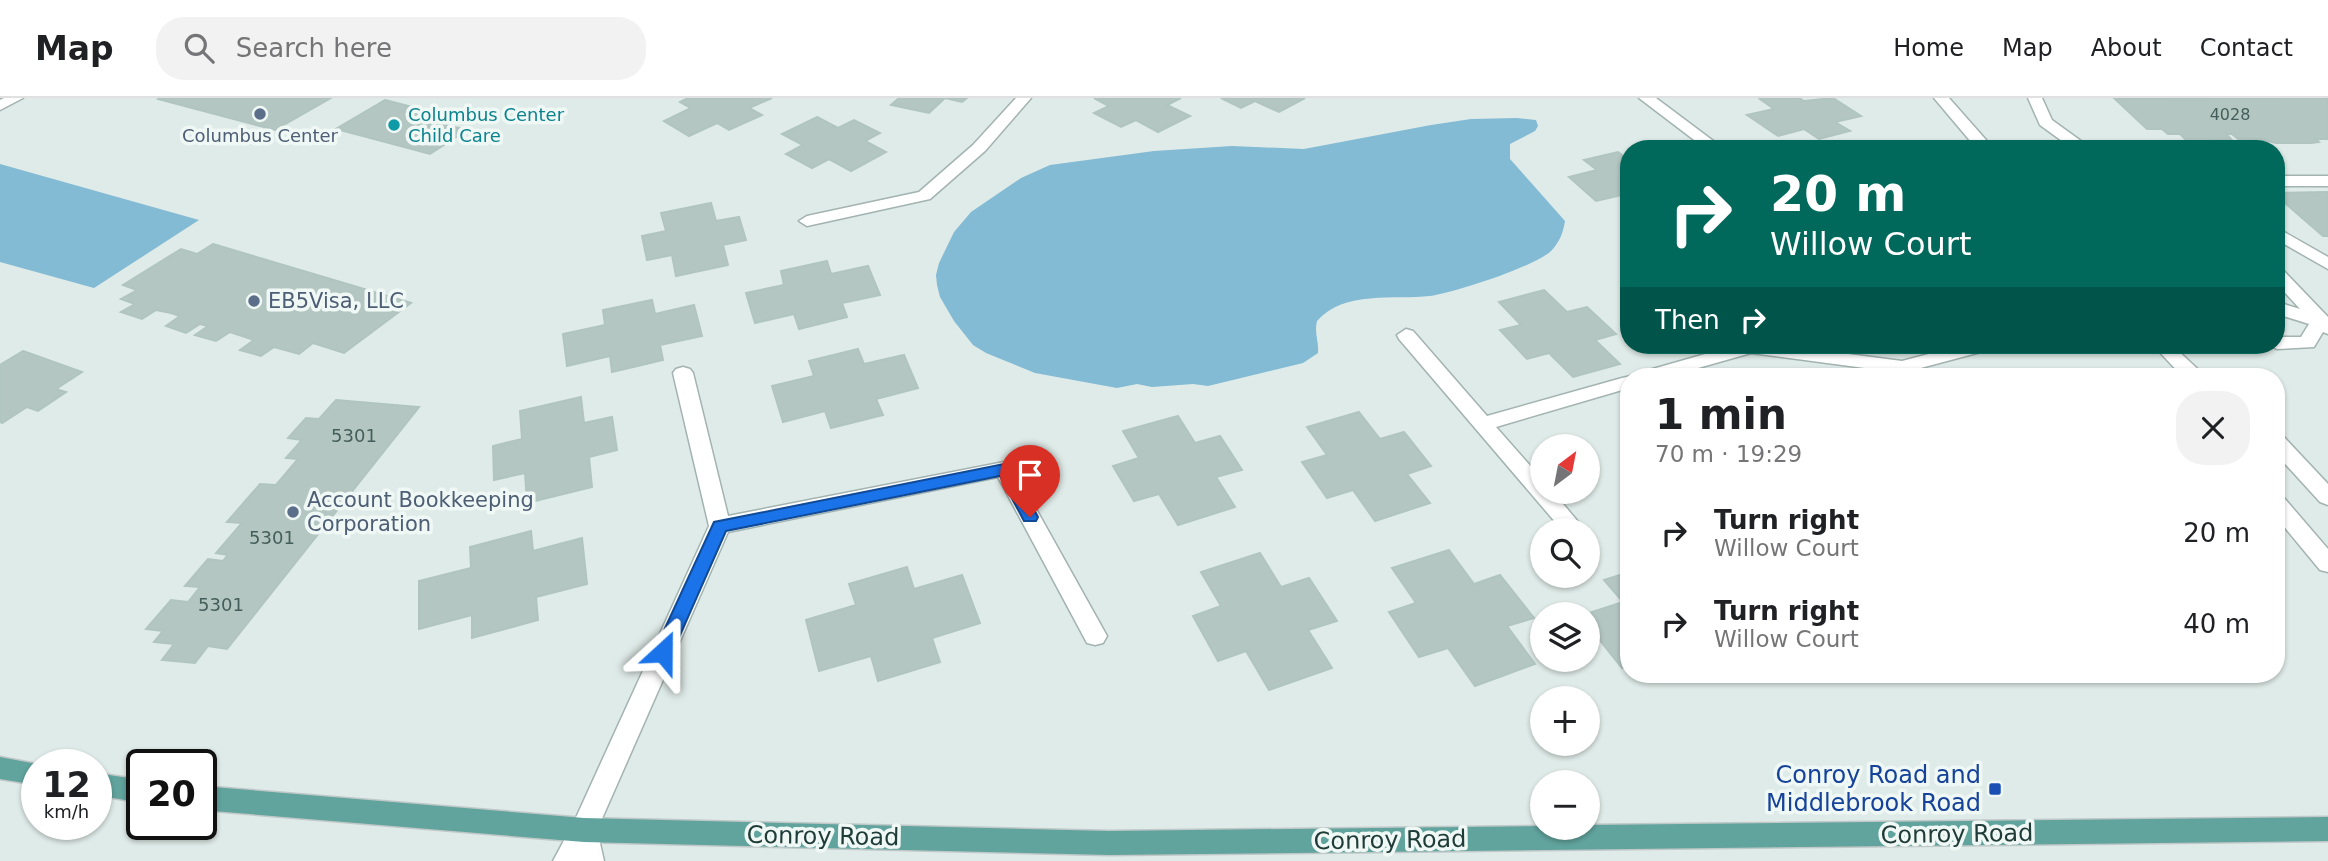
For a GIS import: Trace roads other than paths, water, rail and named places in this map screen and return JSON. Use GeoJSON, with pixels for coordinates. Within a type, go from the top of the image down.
{"type":"FeatureCollection","features":[{"type":"Feature","properties":{"kind":"main road"},"geometry":{"type":"LineString","coordinates":[[0,768],[21,771]]}},
{"type":"Feature","properties":{"kind":"main road","name":"Conroy Road"},"geometry":{"type":"LineString","coordinates":[[217,799],[584,830],[1109,843],[2328,830]]}},
{"type":"Feature","properties":{"kind":"street"},"geometry":{"type":"LineString","coordinates":[[0,106],[16,98]]}},
{"type":"Feature","properties":{"kind":"street"},"geometry":{"type":"LineString","coordinates":[[807,220],[924,196],[979,148],[1024,98]]}},
{"type":"Feature","properties":{"kind":"street"},"geometry":{"type":"LineString","coordinates":[[1646,98],[1704,140]]}},
{"type":"Feature","properties":{"kind":"street"},"geometry":{"type":"LineString","coordinates":[[1941,98],[1978,140]]}},
{"type":"Feature","properties":{"kind":"street"},"geometry":{"type":"LineString","coordinates":[[2035,98],[2045,122],[2071,140]]}},
{"type":"Feature","properties":{"kind":"street"},"geometry":{"type":"LineString","coordinates":[[2285,181],[2328,181]]}},
{"type":"Feature","properties":{"kind":"street"},"geometry":{"type":"LineString","coordinates":[[2285,238],[2328,264]]}},
{"type":"Feature","properties":{"kind":"street"},"geometry":{"type":"LineString","coordinates":[[2285,282],[2325,324]]}},
{"type":"Feature","properties":{"kind":"street"},"geometry":{"type":"LineString","coordinates":[[2285,311],[2325,324]]}},
{"type":"Feature","properties":{"kind":"street"},"geometry":{"type":"LineString","coordinates":[[2285,343],[2306,343],[2325,324]]}},
{"type":"Feature","properties":{"kind":"street"},"geometry":{"type":"LineString","coordinates":[[1406,335],[1564,518]]}},
{"type":"Feature","properties":{"kind":"street"},"geometry":{"type":"LineString","coordinates":[[1676,368],[1726,354]]}},
{"type":"Feature","properties":{"kind":"street"},"geometry":{"type":"LineString","coordinates":[[1795,354],[1902,367],[1951,354]]}},
{"type":"Feature","properties":{"kind":"street"},"geometry":{"type":"LineString","coordinates":[[2170,354],[2183,368]]}},
{"type":"Feature","properties":{"kind":"street"},"geometry":{"type":"LineString","coordinates":[[567,861],[584,830],[720,526],[683,373]]}},
{"type":"Feature","properties":{"kind":"street"},"geometry":{"type":"LineString","coordinates":[[1482,424],[1620,385]]}},
{"type":"Feature","properties":{"kind":"street"},"geometry":{"type":"LineString","coordinates":[[2285,451],[2328,497]]}},
{"type":"Feature","properties":{"kind":"street"},"geometry":{"type":"LineString","coordinates":[[720,526],[1004,469],[1095,636]]}},
{"type":"Feature","properties":{"kind":"street"},"geometry":{"type":"LineString","coordinates":[[2285,513],[2328,564]]}},
{"type":"Feature","properties":{"kind":"street"},"geometry":{"type":"LineString","coordinates":[[584,830],[590,861]]}},
{"type":"Feature","properties":{"kind":"water"},"geometry":{"type":"Polygon","coordinates":[[[1471,119],[1536,120],[1538,126],[1535,131],[1510,144],[1510,159],[1565,221],[1561,237],[1552,250],[1513,271],[1441,294],[1370,298],[1341,305],[1328,311],[1317,321],[1318,353],[1303,363],[1208,386],[1193,384],[1152,387],[1137,384],[1117,388],[1035,373],[986,353],[973,345],[940,297],[936,275],[954,232],[971,212],[1021,178],[1050,165],[1154,151],[1232,146],[1304,149],[1471,119]]]}},
{"type":"Feature","properties":{"kind":"water"},"geometry":{"type":"Polygon","coordinates":[[[0,164],[199,220],[94,288],[0,262],[0,164]]]}},
{"type":"Feature","properties":{"kind":"place","name":"Columbus Center"},"geometry":{"type":"Point","coordinates":[260,114]}},
{"type":"Feature","properties":{"kind":"place","name":"Columbus Center Child Care"},"geometry":{"type":"Point","coordinates":[394,125]}},
{"type":"Feature","properties":{"kind":"place","name":"EB5Visa, LLC"},"geometry":{"type":"Point","coordinates":[254,301]}},
{"type":"Feature","properties":{"kind":"place","name":"Account Bookkeeping Corporation"},"geometry":{"type":"Point","coordinates":[293,512]}},
{"type":"Feature","properties":{"kind":"place","name":"Conroy Road and Middlebrook Road"},"geometry":{"type":"Point","coordinates":[1995,789]}}]}
